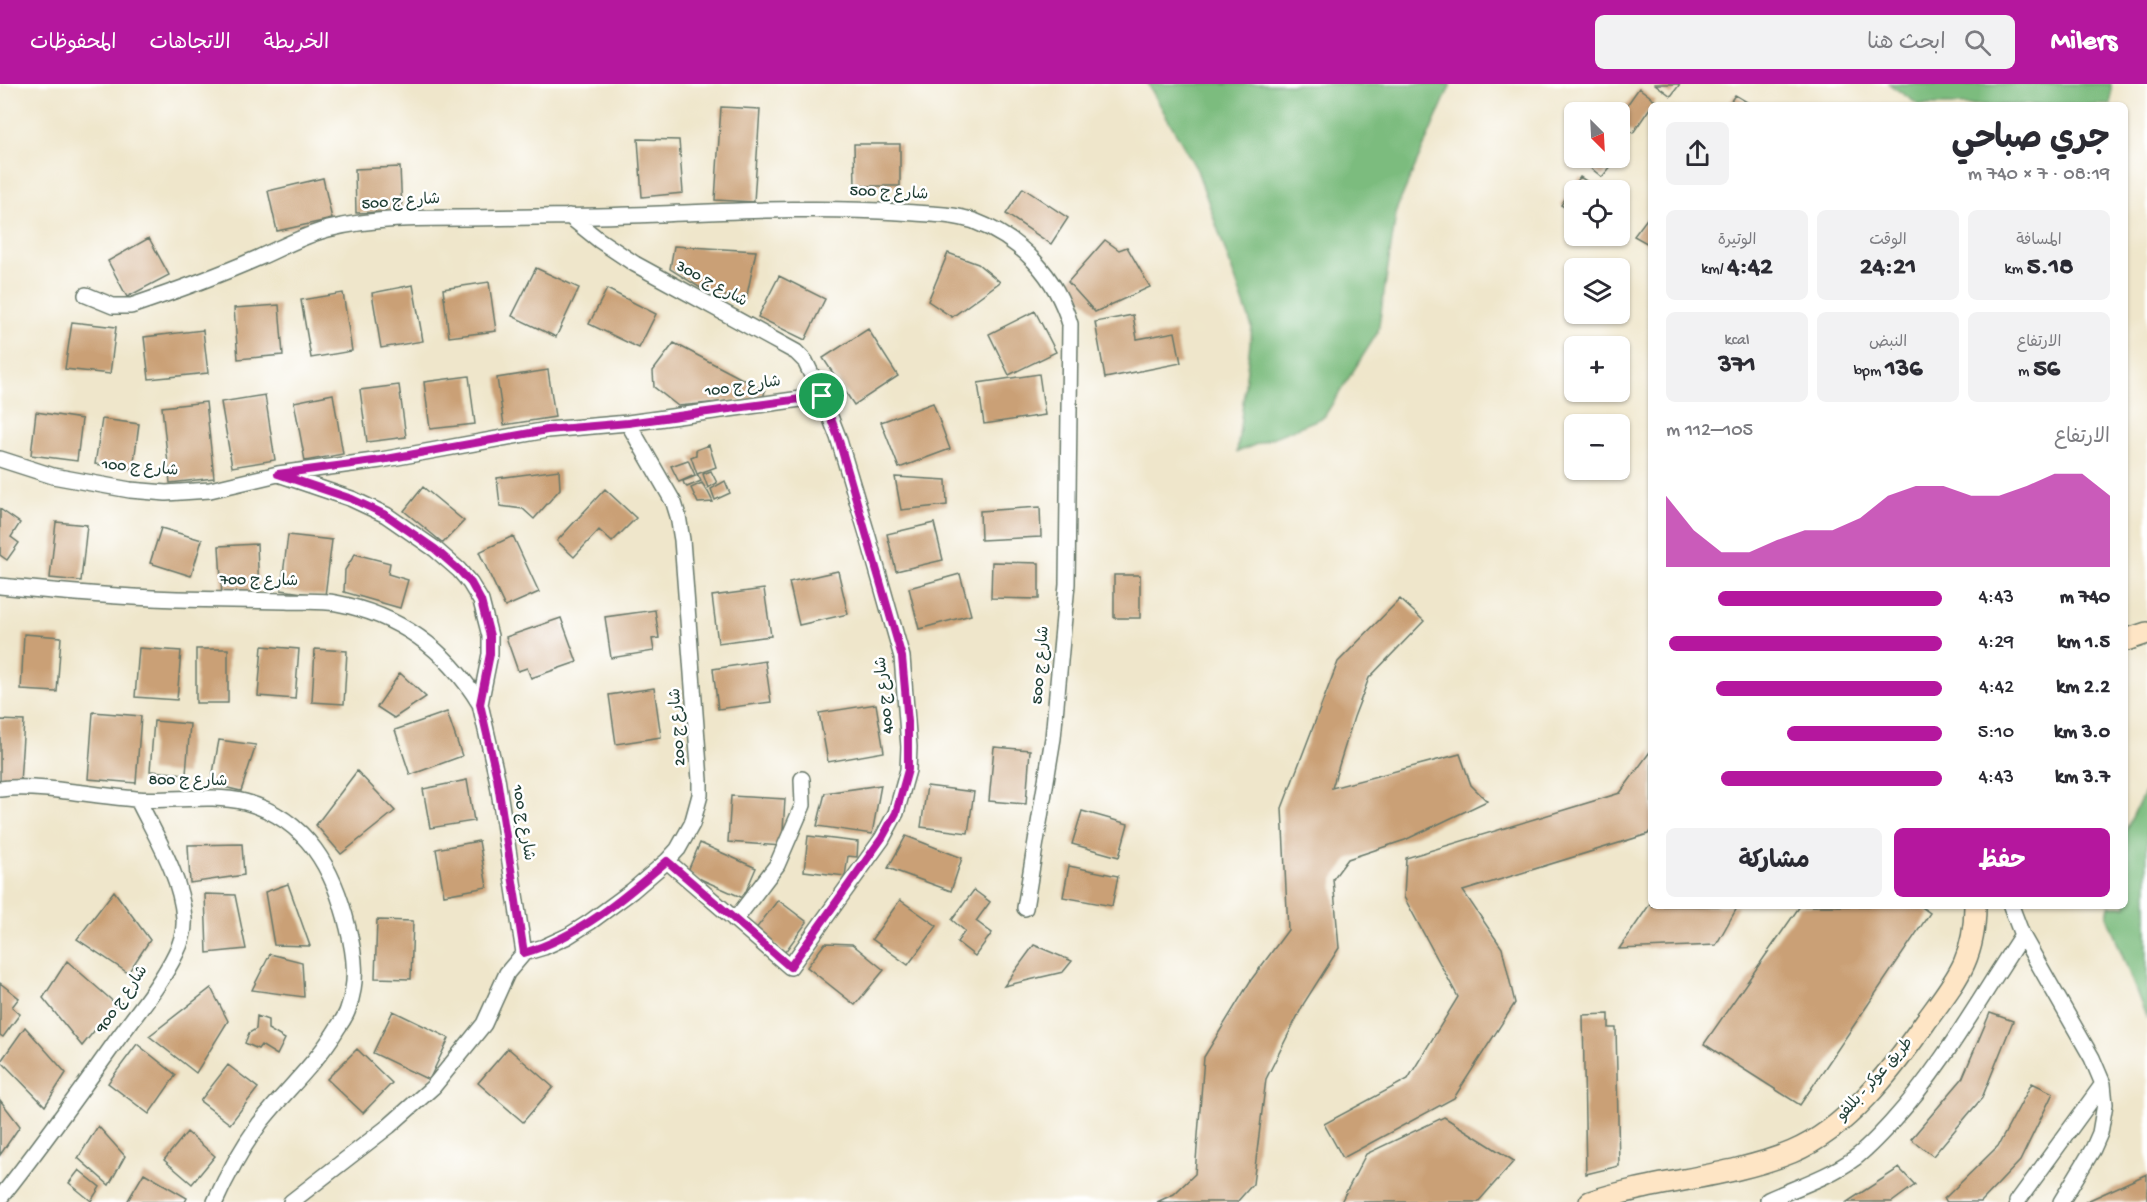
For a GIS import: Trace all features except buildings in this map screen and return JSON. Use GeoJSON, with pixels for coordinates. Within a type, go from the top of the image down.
{"type":"FeatureCollection","features":[{"type":"Feature","properties":{"kind":"street","name":"شارع ج 500"},"geometry":{"type":"LineString","coordinates":[[86,296],[113,306],[130,306],[256,259],[327,229],[371,220],[723,210],[868,210],[940,215],[972,221],[998,233],[1029,255],[1049,278],[1065,307],[1070,324],[1067,584],[1053,738],[1024,908]]}},
{"type":"Feature","properties":{"kind":"street","name":"شارع ج 300"},"geometry":{"type":"LineString","coordinates":[[569,216],[635,264],[796,352],[806,361],[822,396]]}},
{"type":"Feature","properties":{"kind":"street","name":"شارع ج 100"},"geometry":{"type":"LineString","coordinates":[[0,459],[53,476],[130,490],[166,493],[210,489],[278,474],[381,460],[547,430],[628,423],[822,396]]}},
{"type":"Feature","properties":{"kind":"street","name":"شارع ج 400"},"geometry":{"type":"LineString","coordinates":[[735,920],[790,967],[882,838],[896,813],[908,770],[908,722],[902,657],[841,448],[822,396]]}},
{"type":"Feature","properties":{"kind":"street","name":"شارع ج 200"},"geometry":{"type":"LineString","coordinates":[[524,953],[552,943],[590,922],[667,861],[687,836],[696,814],[700,795],[698,736],[682,540],[678,516],[674,503],[628,423]]}},
{"type":"Feature","properties":{"kind":"street","name":"شارع ج 100"},"geometry":{"type":"LineString","coordinates":[[278,474],[352,499],[386,515],[435,549],[471,583],[481,601],[490,636],[490,654],[480,704],[497,778],[524,953]]}},
{"type":"Feature","properties":{"kind":"street","name":"شارع ج 700"},"geometry":{"type":"LineString","coordinates":[[0,586],[80,594],[174,599],[311,601],[347,606],[393,622],[422,638],[461,677],[480,704]]}},
{"type":"Feature","properties":{"kind":"street"},"geometry":{"type":"LineString","coordinates":[[2128,639],[2147,633]]}},
{"type":"Feature","properties":{"kind":"street"},"geometry":{"type":"LineString","coordinates":[[667,861],[735,920],[777,865],[803,805],[802,779]]}},
{"type":"Feature","properties":{"kind":"street","name":"شارع ج 800"},"geometry":{"type":"LineString","coordinates":[[0,789],[27,788],[138,800],[242,801],[272,811],[292,826],[310,843],[326,868],[340,900],[354,951],[356,969],[348,1011],[323,1051],[260,1124],[238,1157],[215,1202]]}},
{"type":"Feature","properties":{"kind":"street","name":"شارع ج 900"},"geometry":{"type":"LineString","coordinates":[[0,1198],[34,1155],[148,996],[182,941],[184,919],[175,880],[166,856],[138,800]]}},
{"type":"Feature","properties":{"kind":"street","name":"طريق عوكر - بللفو"},"geometry":{"type":"LineString","coordinates":[[1590,1202],[1762,1162],[1794,1151],[1826,1133],[1847,1116],[1874,1088],[1912,1041],[1959,974],[1968,957],[1975,929],[1974,909]]}},
{"type":"Feature","properties":{"kind":"street"},"geometry":{"type":"LineString","coordinates":[[2012,909],[2022,935],[2092,1058],[2103,1084],[2105,1104],[2100,1133],[2061,1202]]}},
{"type":"Feature","properties":{"kind":"street"},"geometry":{"type":"LineString","coordinates":[[1768,1200],[1841,1167],[1856,1157],[1881,1133],[1929,1077],[2022,935]]}},
{"type":"Feature","properties":{"kind":"street"},"geometry":{"type":"LineString","coordinates":[[291,1202],[389,1126],[433,1087],[483,1023],[507,973],[524,953]]}},
{"type":"Feature","properties":{"kind":"street"},"geometry":{"type":"LineString","coordinates":[[2017,1202],[2103,1084]]}},
{"type":"Feature","properties":{"kind":"green space"},"geometry":{"type":"Polygon","coordinates":[[[1148,84],[1451,84],[1397,208],[1378,332],[1324,417],[1237,452],[1252,327],[1197,170],[1148,84]]]}},
{"type":"Feature","properties":{"kind":"green space"},"geometry":{"type":"Polygon","coordinates":[[[1889,84],[2111,84],[2111,102],[1915,102],[1889,84]]]}},
{"type":"Feature","properties":{"kind":"green space"},"geometry":{"type":"Polygon","coordinates":[[[2147,786],[2147,1019],[2107,916],[2108,909],[2128,909],[2128,826],[2147,786]]]}},
{"type":"Feature","properties":{"kind":"route"},"geometry":{"type":"LineString","coordinates":[[822,396],[838,437],[902,657],[909,747],[908,770],[896,813],[882,838],[790,967],[667,861],[651,876],[590,922],[568,936],[524,953],[497,778],[480,704],[490,654],[490,636],[481,601],[471,583],[459,570],[435,549],[386,515],[352,499],[278,474],[381,460],[547,430],[628,423],[822,396]]}}]}
